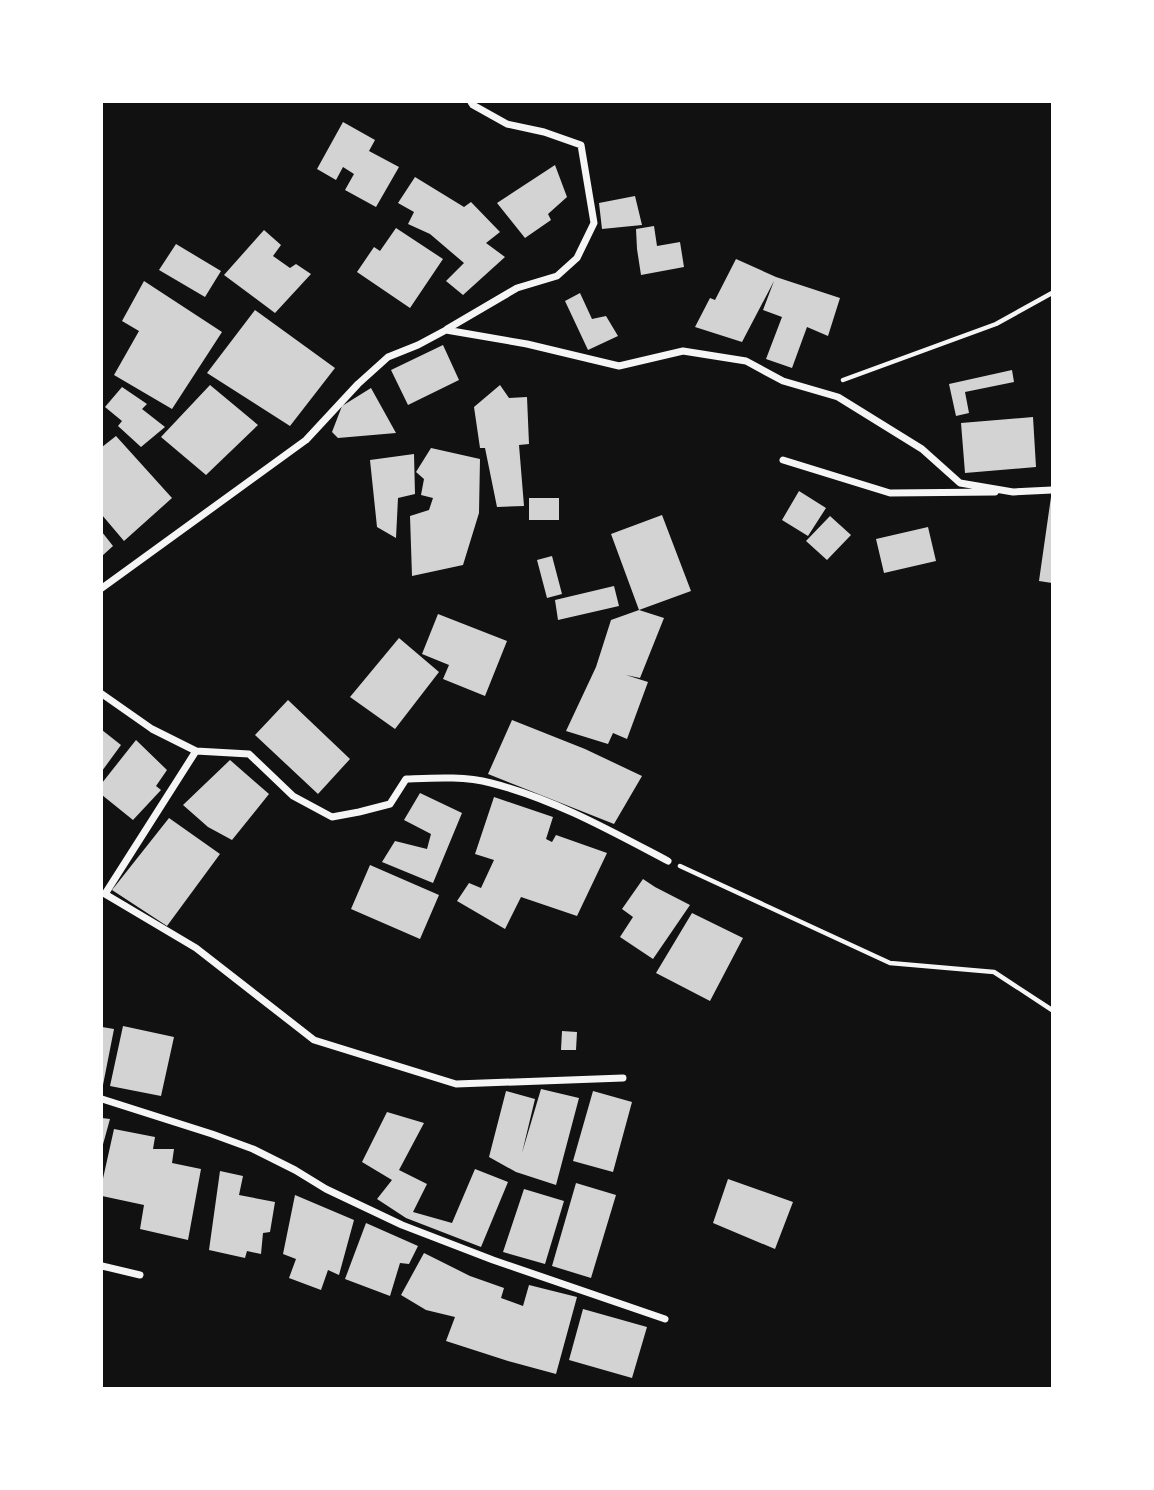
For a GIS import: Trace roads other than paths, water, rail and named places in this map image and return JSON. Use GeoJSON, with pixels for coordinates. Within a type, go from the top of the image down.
{"type":"FeatureCollection","features":[{"type":"Feature","properties":{"kind":"street"},"geometry":{"type":"LineString","coordinates":[[102,587],[306,440],[358,384],[388,357],[418,345],[517,288],[557,276],[577,258],[594,223],[581,145],[544,132],[508,124],[471,102]]}},
{"type":"Feature","properties":{"kind":"street"},"geometry":{"type":"LineString","coordinates":[[446,330],[527,344],[618,366],[682,351],[746,361],[783,381],[838,397],[922,449],[960,483],[1013,492]]}},
{"type":"Feature","properties":{"kind":"street"},"geometry":{"type":"LineString","coordinates":[[783,460],[890,493],[1052,490]]}},
{"type":"Feature","properties":{"kind":"street"},"geometry":{"type":"LineString","coordinates":[[102,694],[152,729],[196,751],[249,754],[293,796],[332,817],[390,804],[406,779],[448,778],[490,783],[586,818],[668,861]]}},
{"type":"Feature","properties":{"kind":"street"},"geometry":{"type":"LineString","coordinates":[[196,751],[105,894],[196,948],[314,1040],[456,1084],[622,1078]]}},
{"type":"Feature","properties":{"kind":"street"},"geometry":{"type":"LineString","coordinates":[[102,1099],[253,1150],[402,1225],[493,1260],[665,1319]]}},
{"type":"Feature","properties":{"kind":"street"},"geometry":{"type":"LineString","coordinates":[[102,1266],[140,1275]]}}]}
